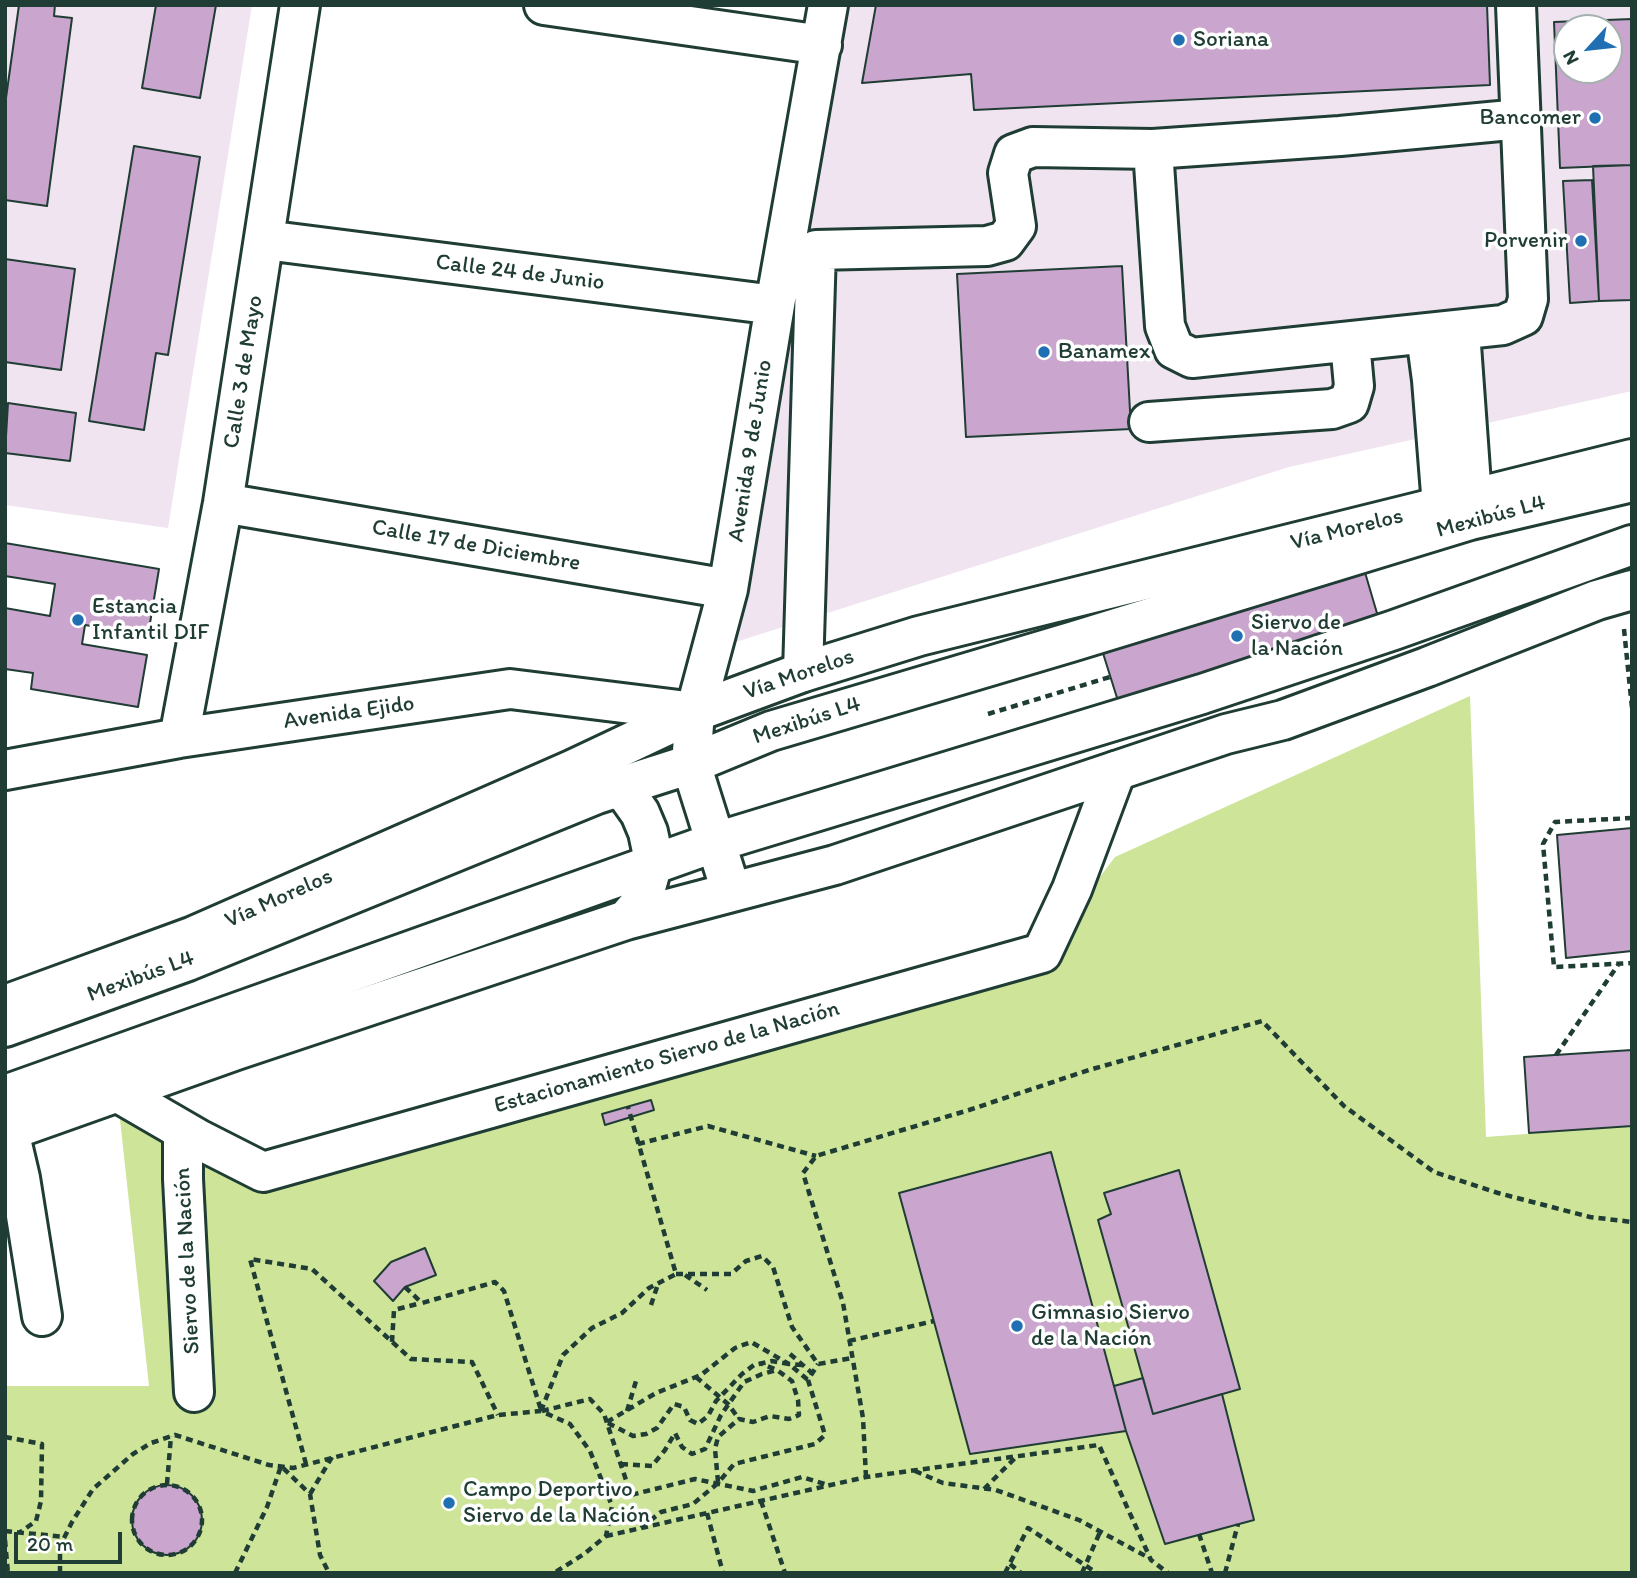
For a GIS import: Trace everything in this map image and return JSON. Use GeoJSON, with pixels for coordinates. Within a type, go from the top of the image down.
{"type":"FeatureCollection","features":[{"type":"Feature","properties":{"kind":"street","name":"Calle 3 de Mayo"},"geometry":{"type":"LineString","coordinates":[[179,738],[223,503],[300,5]]}},
{"type":"Feature","properties":{"kind":"street"},"geometry":{"type":"LineString","coordinates":[[544,5],[822,45]]}},
{"type":"Feature","properties":{"kind":"street","name":"Avenida 9 de Junio"},"geometry":{"type":"LineString","coordinates":[[731,891],[691,764],[695,712],[729,589],[775,305],[828,5]]}},
{"type":"Feature","properties":{"kind":"street"},"geometry":{"type":"LineString","coordinates":[[1153,149],[1165,326],[1174,349],[1192,358],[1503,325],[1523,316],[1528,299],[1516,5]]}},
{"type":"Feature","properties":{"kind":"street"},"geometry":{"type":"LineString","coordinates":[[803,672],[816,250],[987,246],[1005,240],[1016,226],[1008,173],[1014,154],[1032,147],[1153,149],[1521,119]]}},
{"type":"Feature","properties":{"kind":"street","name":"Calle 24 de Junio"},"geometry":{"type":"LineString","coordinates":[[265,240],[775,305]]}},
{"type":"Feature","properties":{"kind":"street"},"geometry":{"type":"LineString","coordinates":[[1443,333],[1457,502]]}},
{"type":"Feature","properties":{"kind":"street"},"geometry":{"type":"LineString","coordinates":[[1149,422],[1332,409],[1349,403],[1354,386],[1350,342]]}},
{"type":"Feature","properties":{"kind":"street","name":"Vía Morelos"},"geometry":{"type":"LineString","coordinates":[[5,1004],[194,936],[695,712],[803,672],[919,636],[1632,459]]}},
{"type":"Feature","properties":{"kind":"street","name":"Mexibús L4"},"geometry":{"type":"LineString","coordinates":[[5,1027],[187,961],[617,788],[691,764],[771,731],[1470,520],[1632,482]]}},
{"type":"Feature","properties":{"kind":"street","name":"Calle 17 de Diciembre"},"geometry":{"type":"LineString","coordinates":[[223,503],[729,589]]}},
{"type":"Feature","properties":{"kind":"street"},"geometry":{"type":"LineString","coordinates":[[6,1119],[651,864],[1228,685],[1394,630],[1632,545]]}},
{"type":"Feature","properties":{"kind":"street"},"geometry":{"type":"LineString","coordinates":[[6,1119],[117,1092],[625,920],[835,865],[1226,734],[1283,720],[1597,600],[1626,592]]}},
{"type":"Feature","properties":{"kind":"street","name":"Avenida Ejido"},"geometry":{"type":"LineString","coordinates":[[5,769],[179,738],[510,689],[695,712]]}},
{"type":"Feature","properties":{"kind":"street"},"geometry":{"type":"LineString","coordinates":[[572,769],[592,774],[628,796],[640,813],[648,832],[652,851],[646,888],[638,906],[625,920]]}},
{"type":"Feature","properties":{"kind":"street","name":"Estacionamiento Siervo de la Nación"},"geometry":{"type":"LineString","coordinates":[[117,1092],[263,1172],[1042,953],[1072,889],[1116,771]]}},
{"type":"Feature","properties":{"kind":"street"},"geometry":{"type":"LineString","coordinates":[[6,1119],[20,1178],[42,1316]]}},
{"type":"Feature","properties":{"kind":"street","name":"Siervo de la Nación"},"geometry":{"type":"LineString","coordinates":[[184,1131],[183,1179],[194,1392]]}},
{"type":"Feature","properties":{"kind":"path"},"geometry":{"type":"LineString","coordinates":[[1626,592],[1632,708]]}},
{"type":"Feature","properties":{"kind":"path"},"geometry":{"type":"LineString","coordinates":[[975,670],[1000,756]]}},
{"type":"Feature","properties":{"kind":"path"},"geometry":{"type":"LineString","coordinates":[[988,714],[1110,677]]}},
{"type":"Feature","properties":{"kind":"path"},"geometry":{"type":"LineString","coordinates":[[1632,818],[1555,822],[1543,844],[1554,967],[1632,963]]}},
{"type":"Feature","properties":{"kind":"path"},"geometry":{"type":"LineString","coordinates":[[1556,1055],[1618,964]]}},
{"type":"Feature","properties":{"kind":"path"},"geometry":{"type":"LineString","coordinates":[[676,1274],[638,1144],[708,1126],[816,1156],[1089,1070],[1262,1021],[1345,1106],[1434,1172],[1498,1193],[1590,1217],[1632,1222]]}},
{"type":"Feature","properties":{"kind":"path"},"geometry":{"type":"LineString","coordinates":[[816,1156],[803,1173],[842,1304],[863,1418],[866,1477]]}},
{"type":"Feature","properties":{"kind":"path"},"geometry":{"type":"LineString","coordinates":[[541,1411],[563,1356],[592,1328],[622,1313],[649,1287],[676,1274],[731,1274],[746,1261],[762,1256],[773,1267],[792,1327],[818,1364]]}},
{"type":"Feature","properties":{"kind":"path"},"geometry":{"type":"LineString","coordinates":[[306,1464],[250,1259],[312,1269],[411,1359],[472,1362],[498,1415]]}},
{"type":"Feature","properties":{"kind":"path"},"geometry":{"type":"LineString","coordinates":[[684,1274],[707,1290]]}},
{"type":"Feature","properties":{"kind":"path"},"geometry":{"type":"LineString","coordinates":[[392,1342],[394,1310],[495,1282],[504,1291],[541,1411],[570,1424],[590,1451],[612,1506],[606,1536]]}},
{"type":"Feature","properties":{"kind":"path"},"geometry":{"type":"LineString","coordinates":[[651,1305],[658,1283]]}},
{"type":"Feature","properties":{"kind":"path"},"geometry":{"type":"LineString","coordinates":[[405,1287],[422,1303]]}},
{"type":"Feature","properties":{"kind":"path"},"geometry":{"type":"LineString","coordinates":[[849,1341],[934,1321]]}},
{"type":"Feature","properties":{"kind":"path"},"geometry":{"type":"LineString","coordinates":[[607,1422],[656,1393],[696,1377],[735,1349],[751,1342],[789,1364],[808,1380],[825,1435],[816,1444],[734,1464],[718,1483],[693,1504],[661,1511],[641,1528]]}},
{"type":"Feature","properties":{"kind":"path"},"geometry":{"type":"LineString","coordinates":[[790,1354],[812,1373]]}},
{"type":"Feature","properties":{"kind":"path"},"geometry":{"type":"LineString","coordinates":[[808,1380],[818,1364],[852,1358]]}},
{"type":"Feature","properties":{"kind":"path"},"geometry":{"type":"LineString","coordinates":[[607,1422],[634,1436],[646,1434],[657,1427],[674,1404],[684,1407],[690,1420],[698,1424],[708,1416],[719,1398],[754,1365],[772,1361],[803,1365]]}},
{"type":"Feature","properties":{"kind":"path"},"geometry":{"type":"LineString","coordinates":[[696,1377],[728,1404],[739,1419],[753,1422],[770,1416],[789,1419],[799,1415],[792,1381],[777,1370],[762,1364]]}},
{"type":"Feature","properties":{"kind":"path"},"geometry":{"type":"LineString","coordinates":[[621,1464],[652,1466],[675,1433],[682,1447],[692,1454],[705,1449],[728,1404],[744,1382],[777,1370]]}},
{"type":"Feature","properties":{"kind":"path"},"geometry":{"type":"LineString","coordinates":[[626,1412],[636,1381]]}},
{"type":"Feature","properties":{"kind":"path"},"geometry":{"type":"LineString","coordinates":[[60,1573],[60,1546],[93,1489],[133,1454],[151,1443],[176,1435],[269,1465],[293,1468],[498,1415],[541,1411],[590,1399],[604,1413],[631,1495],[695,1479],[753,1491],[802,1478],[829,1485]]}},
{"type":"Feature","properties":{"kind":"path"},"geometry":{"type":"LineString","coordinates":[[718,1483],[715,1449],[718,1437],[739,1419]]}},
{"type":"Feature","properties":{"kind":"path"},"geometry":{"type":"LineString","coordinates":[[167,1485],[171,1436]]}},
{"type":"Feature","properties":{"kind":"path"},"geometry":{"type":"LineString","coordinates":[[5,1437],[42,1444],[41,1501],[36,1521],[19,1532]]}},
{"type":"Feature","properties":{"kind":"path"},"geometry":{"type":"LineString","coordinates":[[554,1573],[606,1536],[866,1477],[1099,1445],[1151,1560]]}},
{"type":"Feature","properties":{"kind":"path"},"geometry":{"type":"LineString","coordinates":[[984,1489],[1017,1456]]}},
{"type":"Feature","properties":{"kind":"path"},"geometry":{"type":"LineString","coordinates":[[310,1494],[332,1457]]}},
{"type":"Feature","properties":{"kind":"path"},"geometry":{"type":"LineString","coordinates":[[281,1466],[310,1494],[320,1555],[329,1573]]}},
{"type":"Feature","properties":{"kind":"path"},"geometry":{"type":"LineString","coordinates":[[235,1573],[267,1507],[281,1466]]}},
{"type":"Feature","properties":{"kind":"path"},"geometry":{"type":"LineString","coordinates":[[914,1470],[943,1483],[996,1490],[1079,1520],[1151,1560],[1168,1573]]}},
{"type":"Feature","properties":{"kind":"path"},"geometry":{"type":"LineString","coordinates":[[167,1485],[190,1493],[197,1503],[202,1520],[194,1544],[177,1554],[165,1556],[145,1548],[134,1532],[131,1521],[135,1504],[145,1492],[167,1485]]}},
{"type":"Feature","properties":{"kind":"path"},"geometry":{"type":"LineString","coordinates":[[761,1501],[785,1573]]}},
{"type":"Feature","properties":{"kind":"path"},"geometry":{"type":"LineString","coordinates":[[707,1513],[723,1573]]}},
{"type":"Feature","properties":{"kind":"path"},"geometry":{"type":"LineString","coordinates":[[1225,1573],[1238,1524]]}},
{"type":"Feature","properties":{"kind":"path"},"geometry":{"type":"LineString","coordinates":[[1005,1573],[1028,1528],[1097,1573]]}},
{"type":"Feature","properties":{"kind":"path"},"geometry":{"type":"LineString","coordinates":[[5,1531],[65,1537]]}},
{"type":"Feature","properties":{"kind":"path"},"geometry":{"type":"LineString","coordinates":[[1083,1573],[1100,1532]]}},
{"type":"Feature","properties":{"kind":"path"},"geometry":{"type":"LineString","coordinates":[[1199,1534],[1212,1573]]}},
{"type":"Feature","properties":{"kind":"path"},"geometry":{"type":"LineString","coordinates":[[5,1539],[8,1573]]}},
{"type":"Feature","properties":{"kind":"path"},"geometry":{"type":"LineString","coordinates":[[1010,1564],[1021,1573]]}},
{"type":"Feature","properties":{"kind":"shaded area"},"geometry":{"type":"Polygon","coordinates":[[[5,5],[252,5],[168,528],[5,505],[5,5]]]}},
{"type":"Feature","properties":{"kind":"shaded area"},"geometry":{"type":"Polygon","coordinates":[[[833,5],[1632,5],[1632,391],[1289,467],[723,646],[833,5]]]}},
{"type":"Feature","properties":{"kind":"green space"},"geometry":{"type":"Polygon","coordinates":[[[1470,696],[1486,1137],[1632,1126],[1632,1573],[5,1573],[5,1386],[149,1386],[117,1092],[263,1172],[1042,953],[1115,857],[1470,696]]]}},
{"type":"Feature","properties":{"kind":"building"},"geometry":{"type":"Polygon","coordinates":[[[19,5],[55,5],[54,16],[72,18],[47,206],[5,200],[5,105],[19,5]]]}},
{"type":"Feature","properties":{"kind":"building"},"geometry":{"type":"Polygon","coordinates":[[[156,5],[216,5],[200,98],[142,88],[156,5]]]}},
{"type":"Feature","properties":{"kind":"building","name":"Soriana"},"geometry":{"type":"Polygon","coordinates":[[[876,5],[1487,5],[1490,85],[974,110],[971,74],[862,83],[876,5]]]}},
{"type":"Feature","properties":{"kind":"building","name":"Bancomer"},"geometry":{"type":"Polygon","coordinates":[[[1623,19],[1632,19],[1632,165],[1560,168],[1557,84],[1623,84],[1623,19]]]}},
{"type":"Feature","properties":{"kind":"building"},"geometry":{"type":"Polygon","coordinates":[[[134,146],[200,157],[168,355],[156,353],[144,430],[89,421],[134,146]]]}},
{"type":"Feature","properties":{"kind":"building"},"geometry":{"type":"Polygon","coordinates":[[[1632,165],[1632,300],[1599,301],[1593,166],[1632,165]]]}},
{"type":"Feature","properties":{"kind":"building","name":"Porvenir"},"geometry":{"type":"Polygon","coordinates":[[[1592,180],[1599,301],[1570,303],[1563,181],[1592,180]]]}},
{"type":"Feature","properties":{"kind":"building"},"geometry":{"type":"Polygon","coordinates":[[[5,259],[75,269],[61,370],[5,362],[5,259]]]}},
{"type":"Feature","properties":{"kind":"building","name":"Banamex"},"geometry":{"type":"Polygon","coordinates":[[[1122,266],[1131,429],[966,437],[957,274],[1122,266]]]}},
{"type":"Feature","properties":{"kind":"building"},"geometry":{"type":"Polygon","coordinates":[[[8,403],[76,413],[70,461],[5,453],[8,403]]]}},
{"type":"Feature","properties":{"kind":"building","name":"Estancia Infantil DIF"},"geometry":{"type":"Polygon","coordinates":[[[5,543],[159,569],[148,635],[85,625],[82,644],[147,655],[138,707],[31,689],[33,673],[5,669],[5,608],[50,616],[55,584],[5,576],[5,543]]]}},
{"type":"Feature","properties":{"kind":"building"},"geometry":{"type":"Polygon","coordinates":[[[1364,569],[1379,620],[1118,701],[1102,650],[1364,569]]]}},
{"type":"Feature","properties":{"kind":"building"},"geometry":{"type":"Polygon","coordinates":[[[1632,828],[1632,951],[1566,958],[1557,835],[1632,828]]]}},
{"type":"Feature","properties":{"kind":"building"},"geometry":{"type":"Polygon","coordinates":[[[1632,1050],[1632,1126],[1529,1133],[1524,1057],[1632,1050]]]}},
{"type":"Feature","properties":{"kind":"building"},"geometry":{"type":"Polygon","coordinates":[[[651,1100],[654,1110],[605,1125],[602,1114],[651,1100]]]}},
{"type":"Feature","properties":{"kind":"building"},"geometry":{"type":"Polygon","coordinates":[[[1051,1152],[1126,1431],[970,1454],[899,1193],[1051,1152]]]}},
{"type":"Feature","properties":{"kind":"building"},"geometry":{"type":"Polygon","coordinates":[[[1179,1170],[1240,1389],[1153,1414],[1098,1220],[1111,1214],[1104,1193],[1179,1170]]]}},
{"type":"Feature","properties":{"kind":"building"},"geometry":{"type":"Polygon","coordinates":[[[425,1248],[436,1275],[405,1287],[393,1301],[374,1281],[391,1262],[425,1248]]]}},
{"type":"Feature","properties":{"kind":"building"},"geometry":{"type":"Polygon","coordinates":[[[1143,1378],[1153,1414],[1222,1394],[1254,1520],[1165,1544],[1126,1431],[1114,1386],[1143,1378]]]}},
{"type":"Feature","properties":{"kind":"building"},"geometry":{"type":"Polygon","coordinates":[[[160,1485],[174,1485],[187,1491],[196,1500],[202,1520],[200,1533],[192,1545],[174,1555],[160,1555],[147,1549],[138,1540],[132,1527],[132,1513],[138,1500],[147,1491],[160,1485]]]}},
{"type":"Feature","properties":{"kind":"place","name":"Soriana"},"geometry":{"type":"Point","coordinates":[1179,40]}},
{"type":"Feature","properties":{"kind":"place","name":"Bancomer"},"geometry":{"type":"Point","coordinates":[1595,118]}},
{"type":"Feature","properties":{"kind":"place","name":"Porvenir"},"geometry":{"type":"Point","coordinates":[1581,241]}},
{"type":"Feature","properties":{"kind":"place","name":"Banamex"},"geometry":{"type":"Point","coordinates":[1044,352]}},
{"type":"Feature","properties":{"kind":"place","name":"Estancia Infantil DIF"},"geometry":{"type":"Point","coordinates":[78,620]}},
{"type":"Feature","properties":{"kind":"place","name":"Siervo de la Nación"},"geometry":{"type":"Point","coordinates":[1237,636]}},
{"type":"Feature","properties":{"kind":"place","name":"Gimnasio Siervo de la Nación"},"geometry":{"type":"Point","coordinates":[1017,1326]}},
{"type":"Feature","properties":{"kind":"place","name":"Campo Deportivo Siervo de la Nación"},"geometry":{"type":"Point","coordinates":[449,1503]}}]}
